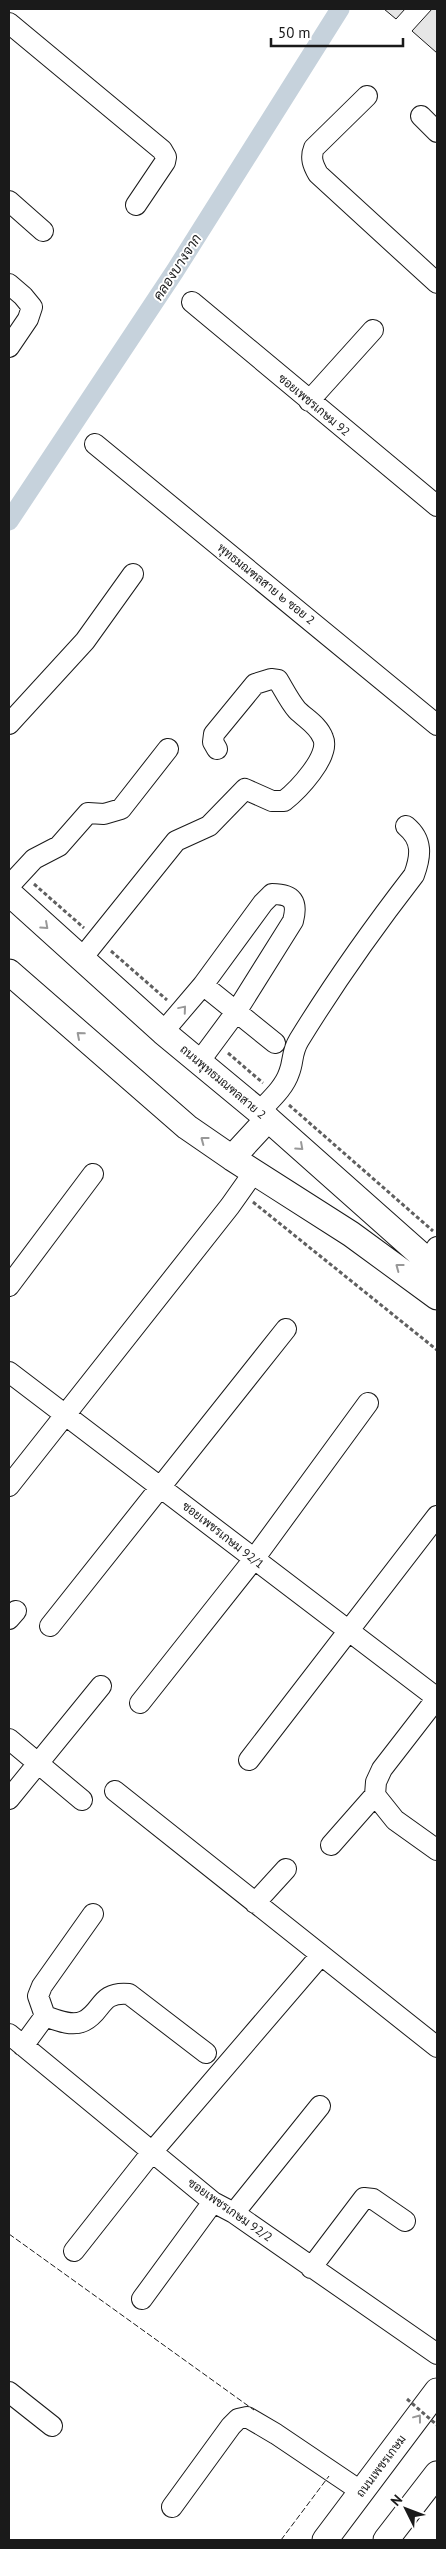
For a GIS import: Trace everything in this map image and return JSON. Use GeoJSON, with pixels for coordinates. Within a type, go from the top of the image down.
{"type":"FeatureCollection","features":[{"type":"Feature","properties":{"kind":"main road","name":"ถนนพุทธมณฑลสาย 2"},"geometry":{"type":"LineString","coordinates":[[9,893],[163,1032],[434,1259]]}},
{"type":"Feature","properties":{"kind":"main road"},"geometry":{"type":"LineString","coordinates":[[9,972],[187,1127],[232,1158],[247,1182],[351,1234],[437,1297]]}},
{"type":"Feature","properties":{"kind":"main road"},"geometry":{"type":"LineString","coordinates":[[232,1158],[264,1116]]}},
{"type":"Feature","properties":{"kind":"main road","name":"ถนนเพชรเกษม"},"geometry":{"type":"LineString","coordinates":[[325,2540],[437,2392]]}},
{"type":"Feature","properties":{"kind":"main road"},"geometry":{"type":"LineString","coordinates":[[386,2540],[435,2482]]}},
{"type":"Feature","properties":{"kind":"street"},"geometry":{"type":"LineString","coordinates":[[9,23],[162,150],[166,157],[165,162],[136,205]]}},
{"type":"Feature","properties":{"kind":"street"},"geometry":{"type":"LineString","coordinates":[[367,96],[314,148],[311,155],[314,166],[318,174],[437,283]]}},
{"type":"Feature","properties":{"kind":"street"},"geometry":{"type":"LineString","coordinates":[[420,116],[437,132]]}},
{"type":"Feature","properties":{"kind":"street"},"geometry":{"type":"LineString","coordinates":[[9,201],[43,231]]}},
{"type":"Feature","properties":{"kind":"street"},"geometry":{"type":"LineString","coordinates":[[9,284],[24,296],[32,307],[28,319],[9,347]]}},
{"type":"Feature","properties":{"kind":"street","name":"ซอยเพชรเกษม 92"},"geometry":{"type":"LineString","coordinates":[[192,302],[437,506]]}},
{"type":"Feature","properties":{"kind":"street"},"geometry":{"type":"LineString","coordinates":[[309,401],[373,330]]}},
{"type":"Feature","properties":{"kind":"street","name":"พุทธมณฑลสาย ๒ ซอย 2"},"geometry":{"type":"LineString","coordinates":[[94,444],[437,725]]}},
{"type":"Feature","properties":{"kind":"street"},"geometry":{"type":"LineString","coordinates":[[9,724],[84,641],[133,574]]}},
{"type":"Feature","properties":{"kind":"street"},"geometry":{"type":"LineString","coordinates":[[82,958],[176,841],[209,826],[245,789],[272,801],[284,801],[310,775],[323,752],[324,740],[314,724],[296,709],[278,680],[271,679],[255,684],[214,734],[213,742],[217,749]]}},
{"type":"Feature","properties":{"kind":"street"},"geometry":{"type":"LineString","coordinates":[[9,886],[34,859],[59,846],[88,813],[104,814],[121,809],[168,749]]}},
{"type":"Feature","properties":{"kind":"street"},"geometry":{"type":"LineString","coordinates":[[264,1116],[290,1072],[294,1050],[315,1015],[414,875],[420,859],[419,844],[414,833],[406,826]]}},
{"type":"Feature","properties":{"kind":"street"},"geometry":{"type":"LineString","coordinates":[[163,1032],[203,985],[272,894],[283,894],[293,900],[296,909],[293,921],[236,1012],[199,1062]]}},
{"type":"Feature","properties":{"kind":"street"},"geometry":{"type":"LineString","coordinates":[[203,985],[275,1043]]}},
{"type":"Feature","properties":{"kind":"street"},"geometry":{"type":"LineString","coordinates":[[9,1286],[93,1174]]}},
{"type":"Feature","properties":{"kind":"street"},"geometry":{"type":"LineString","coordinates":[[9,1486],[66,1416],[247,1182]]}},
{"type":"Feature","properties":{"kind":"street"},"geometry":{"type":"LineString","coordinates":[[50,1626],[286,1329]]}},
{"type":"Feature","properties":{"kind":"street","name":"ซอยเพชรเกษม 92/1"},"geometry":{"type":"LineString","coordinates":[[9,1372],[437,1698]]}},
{"type":"Feature","properties":{"kind":"street"},"geometry":{"type":"LineString","coordinates":[[140,1702],[254,1560],[368,1403]]}},
{"type":"Feature","properties":{"kind":"street"},"geometry":{"type":"LineString","coordinates":[[249,1760],[437,1516]]}},
{"type":"Feature","properties":{"kind":"street"},"geometry":{"type":"LineString","coordinates":[[9,1799],[101,1686]]}},
{"type":"Feature","properties":{"kind":"street"},"geometry":{"type":"LineString","coordinates":[[331,1845],[375,1796],[376,1782],[382,1769],[437,1698]]}},
{"type":"Feature","properties":{"kind":"street"},"geometry":{"type":"LineString","coordinates":[[9,1740],[82,1800]]}},
{"type":"Feature","properties":{"kind":"street"},"geometry":{"type":"LineString","coordinates":[[114,1792],[437,2047]]}},
{"type":"Feature","properties":{"kind":"street"},"geometry":{"type":"LineString","coordinates":[[375,1796],[395,1820],[437,1850]]}},
{"type":"Feature","properties":{"kind":"street"},"geometry":{"type":"LineString","coordinates":[[256,1903],[286,1869]]}},
{"type":"Feature","properties":{"kind":"street"},"geometry":{"type":"LineString","coordinates":[[45,2016],[38,1996],[42,1986],[93,1914]]}},
{"type":"Feature","properties":{"kind":"street"},"geometry":{"type":"LineString","coordinates":[[74,2251],[152,2152],[321,1956]]}},
{"type":"Feature","properties":{"kind":"street"},"geometry":{"type":"LineString","coordinates":[[45,2016],[69,2023],[84,2022],[107,1998],[118,1993],[129,1994],[206,2053]]}},
{"type":"Feature","properties":{"kind":"street"},"geometry":{"type":"LineString","coordinates":[[16,2040],[45,2016]]}},
{"type":"Feature","properties":{"kind":"street","name":"ซอยเพชรเกษม 92/2"},"geometry":{"type":"LineString","coordinates":[[16,2040],[213,2202],[234,2212],[311,2268],[437,2354]]}},
{"type":"Feature","properties":{"kind":"street"},"geometry":{"type":"LineString","coordinates":[[234,2212],[320,2106]]}},
{"type":"Feature","properties":{"kind":"street"},"geometry":{"type":"LineString","coordinates":[[311,2268],[364,2198],[373,2199],[405,2221]]}},
{"type":"Feature","properties":{"kind":"street"},"geometry":{"type":"LineString","coordinates":[[142,2299],[213,2202]]}},
{"type":"Feature","properties":{"kind":"street"},"geometry":{"type":"LineString","coordinates":[[9,2392],[52,2426]]}},
{"type":"Feature","properties":{"kind":"street"},"geometry":{"type":"LineString","coordinates":[[172,2507],[231,2426],[238,2419],[247,2417],[276,2434],[362,2492]]}},
{"type":"Feature","properties":{"kind":"path"},"geometry":{"type":"LineString","coordinates":[[247,1182],[437,1350]]}},
{"type":"Feature","properties":{"kind":"path"},"geometry":{"type":"LineString","coordinates":[[407,2399],[437,2425]]}},
{"type":"Feature","properties":{"kind":"building"},"geometry":{"type":"Polygon","coordinates":[[[384,9],[405,9],[396,19],[384,9]]]}},
{"type":"Feature","properties":{"kind":"building"},"geometry":{"type":"Polygon","coordinates":[[[432,9],[437,9],[437,53],[412,31],[432,9]]]}},
{"type":"Feature","properties":{"kind":"waterway","name":"คลองบางจาก"},"geometry":{"type":"LineString","coordinates":[[9,521],[175,271],[340,9]]}},
{"type":"Feature","properties":{"kind":"fence"},"geometry":{"type":"LineString","coordinates":[[9,2234],[254,2410]]}},
{"type":"Feature","properties":{"kind":"fence"},"geometry":{"type":"LineString","coordinates":[[281,2540],[329,2476]]}}]}
